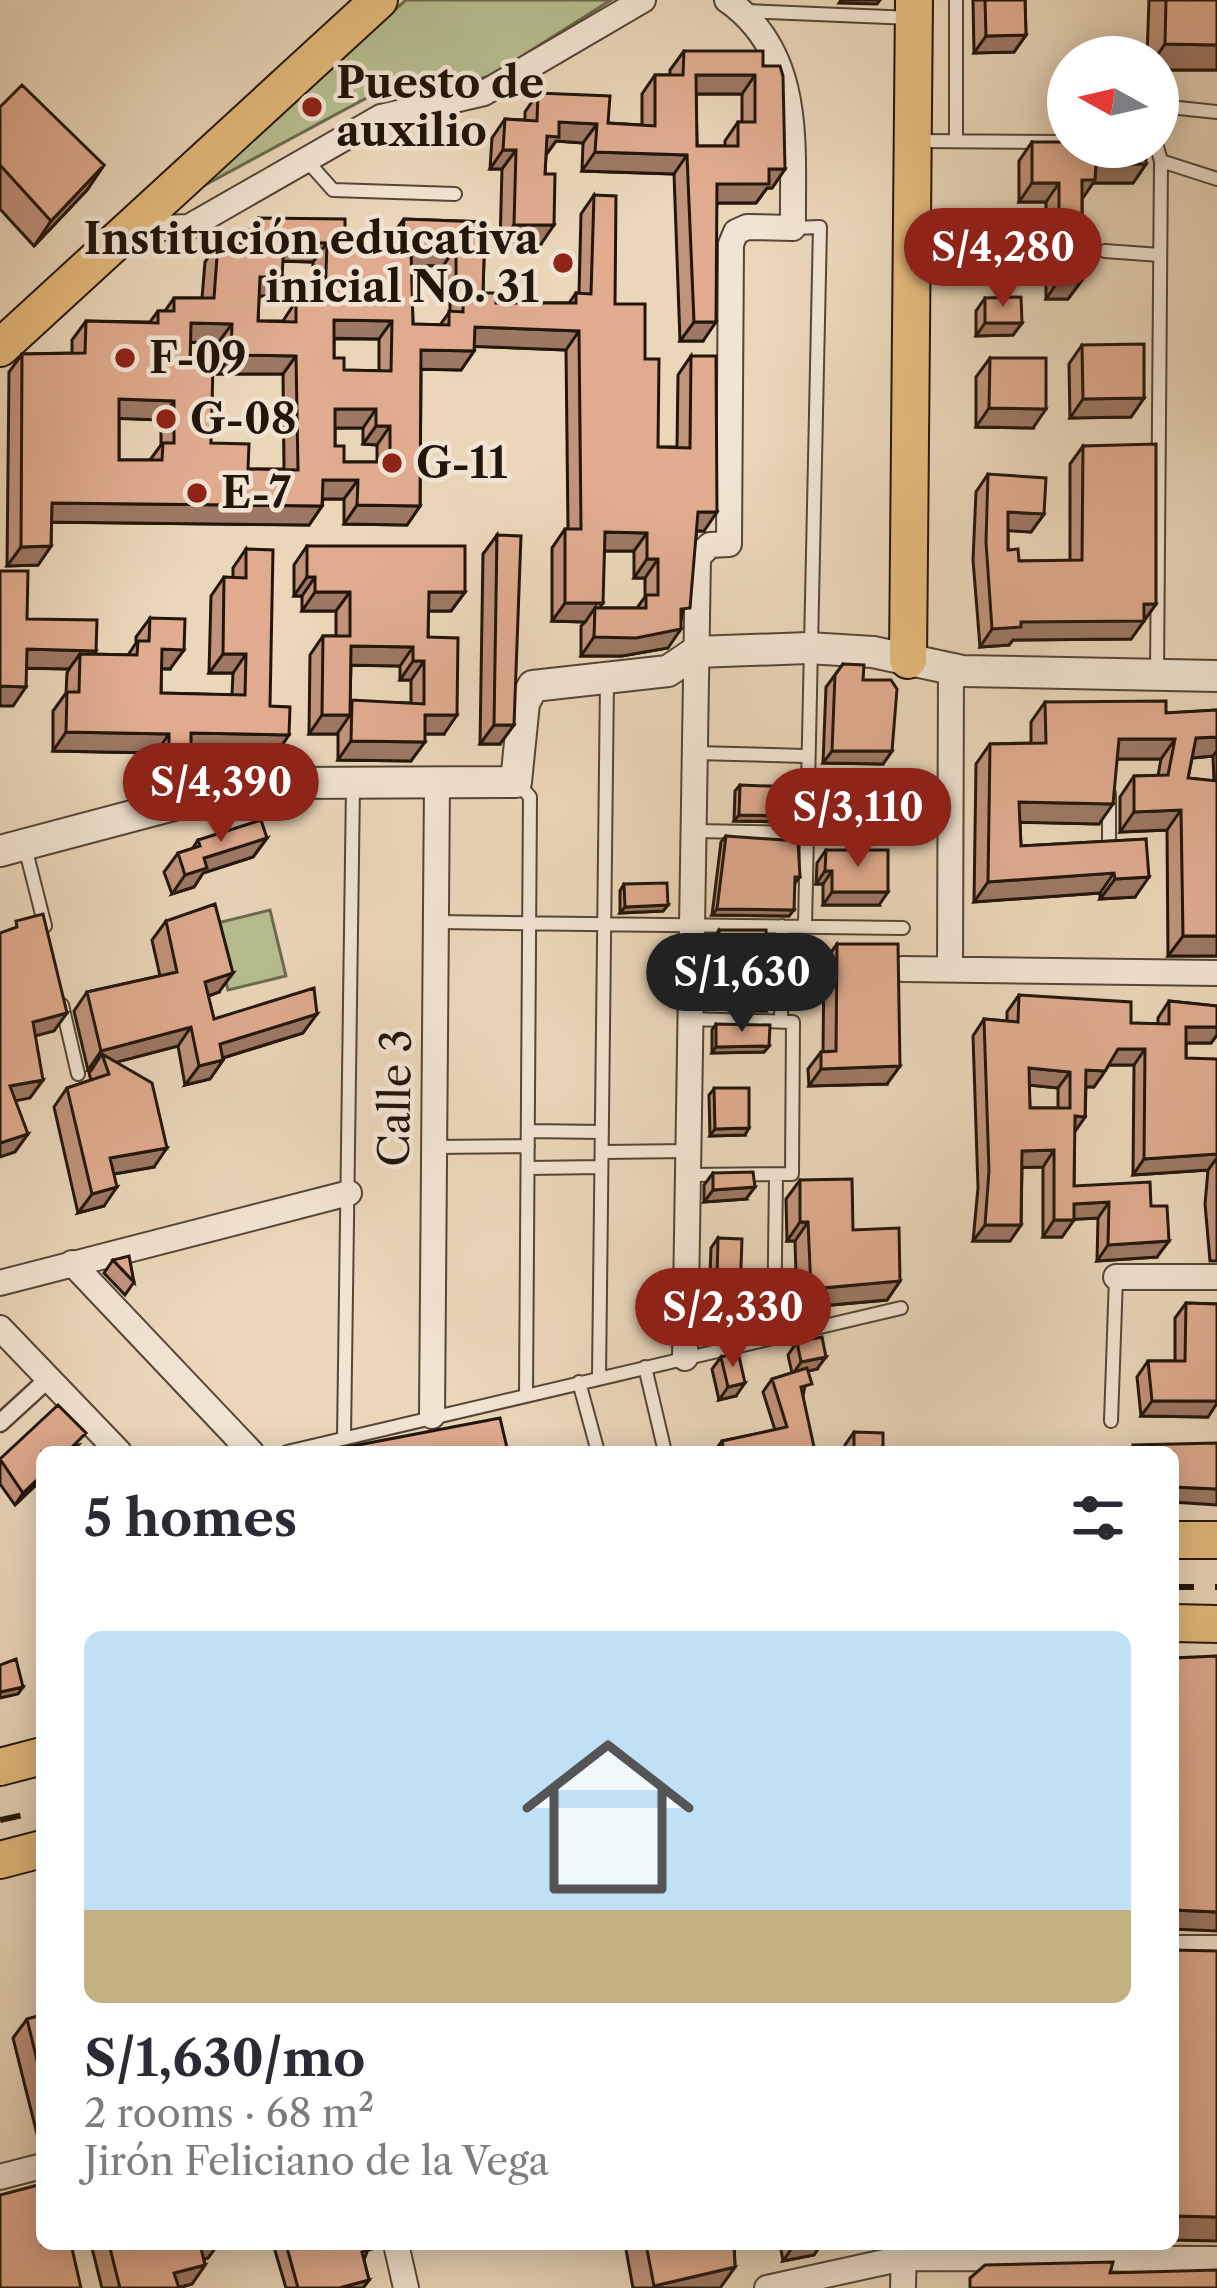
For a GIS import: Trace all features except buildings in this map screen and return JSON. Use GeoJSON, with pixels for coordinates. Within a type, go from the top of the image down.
{"type":"FeatureCollection","features":[{"type":"Feature","properties":{"kind":"main road"},"geometry":{"type":"LineString","coordinates":[[0,320],[342,0]]}},
{"type":"Feature","properties":{"kind":"main road"},"geometry":{"type":"LineString","coordinates":[[0,348],[379,0]]}},
{"type":"Feature","properties":{"kind":"main road"},"geometry":{"type":"LineString","coordinates":[[908,660],[914,9]]}},
{"type":"Feature","properties":{"kind":"main road"},"geometry":{"type":"LineString","coordinates":[[1179,1540],[1217,1540]]}},
{"type":"Feature","properties":{"kind":"main road"},"geometry":{"type":"LineString","coordinates":[[1179,1623],[1217,1624]]}},
{"type":"Feature","properties":{"kind":"main road"},"geometry":{"type":"LineString","coordinates":[[0,1767],[36,1758]]}},
{"type":"Feature","properties":{"kind":"main road"},"geometry":{"type":"LineString","coordinates":[[0,1860],[36,1851]]}},
{"type":"Feature","properties":{"kind":"street"},"geometry":{"type":"LineString","coordinates":[[128,229],[189,227],[381,117],[484,93],[643,0]]}},
{"type":"Feature","properties":{"kind":"street"},"geometry":{"type":"LineString","coordinates":[[686,1358],[698,557],[710,545],[730,544],[731,244],[747,227],[793,228],[789,88],[773,54],[734,5]]}},
{"type":"Feature","properties":{"kind":"street"},"geometry":{"type":"LineString","coordinates":[[12,848],[215,794],[285,783],[516,782],[524,704],[533,686],[668,671],[696,652],[808,648],[951,670],[1217,676]]}},
{"type":"Feature","properties":{"kind":"street"},"geometry":{"type":"LineString","coordinates":[[950,969],[951,670]]}},
{"type":"Feature","properties":{"kind":"street","name":"Calle 3"},"geometry":{"type":"LineString","coordinates":[[432,1416],[436,782]]}},
{"type":"Feature","properties":{"kind":"street"},"geometry":{"type":"LineString","coordinates":[[903,969],[1217,974]]}},
{"type":"Feature","properties":{"kind":"street"},"geometry":{"type":"LineString","coordinates":[[0,1283],[349,1193]]}},
{"type":"Feature","properties":{"kind":"street"},"geometry":{"type":"LineString","coordinates":[[72,1262],[245,1446]]}},
{"type":"Feature","properties":{"kind":"street"},"geometry":{"type":"LineString","coordinates":[[1116,1277],[1217,1277]]}},
{"type":"Feature","properties":{"kind":"street"},"geometry":{"type":"LineString","coordinates":[[0,1328],[113,1446]]}},
{"type":"Feature","properties":{"kind":"street"},"geometry":{"type":"LineString","coordinates":[[0,1423],[46,1380]]}},
{"type":"Feature","properties":{"kind":"street"},"geometry":{"type":"LineString","coordinates":[[1179,1948],[1217,1948]]}},
{"type":"Feature","properties":{"kind":"street"},"geometry":{"type":"LineString","coordinates":[[0,2177],[36,2168]]}},
{"type":"Feature","properties":{"kind":"street"},"geometry":{"type":"LineString","coordinates":[[397,2250],[406,2288]]}},
{"type":"Feature","properties":{"kind":"street"},"geometry":{"type":"LineString","coordinates":[[903,2288],[904,2251]]}},
{"type":"Feature","properties":{"kind":"street"},"geometry":{"type":"LineString","coordinates":[[767,2288],[904,2251],[1217,2259]]}},
{"type":"Feature","properties":{"kind":"lane"},"geometry":{"type":"LineString","coordinates":[[956,0],[956,141]]}},
{"type":"Feature","properties":{"kind":"lane"},"geometry":{"type":"LineString","coordinates":[[734,5],[914,9]]}},
{"type":"Feature","properties":{"kind":"lane"},"geometry":{"type":"LineString","coordinates":[[1179,108],[1217,112]]}},
{"type":"Feature","properties":{"kind":"lane"},"geometry":{"type":"LineString","coordinates":[[912,140],[1047,142]]}},
{"type":"Feature","properties":{"kind":"lane"},"geometry":{"type":"LineString","coordinates":[[308,162],[333,190],[455,194]]}},
{"type":"Feature","properties":{"kind":"lane"},"geometry":{"type":"LineString","coordinates":[[1179,163],[1217,179]]}},
{"type":"Feature","properties":{"kind":"lane"},"geometry":{"type":"LineString","coordinates":[[1156,676],[1159,168]]}},
{"type":"Feature","properties":{"kind":"lane"},"geometry":{"type":"LineString","coordinates":[[793,228],[820,227],[805,756],[805,926]]}},
{"type":"Feature","properties":{"kind":"lane"},"geometry":{"type":"LineString","coordinates":[[1105,251],[1160,255]]}},
{"type":"Feature","properties":{"kind":"lane"},"geometry":{"type":"LineString","coordinates":[[599,1378],[607,680]]}},
{"type":"Feature","properties":{"kind":"lane"},"geometry":{"type":"LineString","coordinates":[[694,753],[805,756]]}},
{"type":"Feature","properties":{"kind":"lane"},"geometry":{"type":"LineString","coordinates":[[344,1438],[353,782]]}},
{"type":"Feature","properties":{"kind":"lane"},"geometry":{"type":"LineString","coordinates":[[516,782],[530,797],[526,1394]]}},
{"type":"Feature","properties":{"kind":"lane"},"geometry":{"type":"LineString","coordinates":[[1109,782],[1109,841]]}},
{"type":"Feature","properties":{"kind":"lane"},"geometry":{"type":"LineString","coordinates":[[693,831],[805,833]]}},
{"type":"Feature","properties":{"kind":"lane"},"geometry":{"type":"LineString","coordinates":[[12,848],[49,947]]}},
{"type":"Feature","properties":{"kind":"lane"},"geometry":{"type":"LineString","coordinates":[[438,922],[903,928]]}},
{"type":"Feature","properties":{"kind":"lane"},"geometry":{"type":"LineString","coordinates":[[781,1021],[782,926]]}},
{"type":"Feature","properties":{"kind":"lane"},"geometry":{"type":"LineString","coordinates":[[59,989],[78,1074]]}},
{"type":"Feature","properties":{"kind":"lane"},"geometry":{"type":"LineString","coordinates":[[602,1152],[792,1174],[793,1022],[690,1019]]}},
{"type":"Feature","properties":{"kind":"lane"},"geometry":{"type":"LineString","coordinates":[[433,1147],[602,1132]]}},
{"type":"Feature","properties":{"kind":"lane"},"geometry":{"type":"LineString","coordinates":[[528,1168],[602,1167]]}},
{"type":"Feature","properties":{"kind":"lane"},"geometry":{"type":"LineString","coordinates":[[775,1337],[776,1175]]}},
{"type":"Feature","properties":{"kind":"lane"},"geometry":{"type":"LineString","coordinates":[[1111,1420],[1116,1277]]}},
{"type":"Feature","properties":{"kind":"lane"},"geometry":{"type":"LineString","coordinates":[[311,1446],[901,1308]]}},
{"type":"Feature","properties":{"kind":"lane"},"geometry":{"type":"LineString","coordinates":[[645,1367],[664,1446]]}},
{"type":"Feature","properties":{"kind":"lane"},"geometry":{"type":"LineString","coordinates":[[579,1382],[596,1446]]}},
{"type":"Feature","properties":{"kind":"green space"},"geometry":{"type":"Polygon","coordinates":[[[406,0],[611,0],[492,75],[465,84],[374,94],[203,186],[199,180],[406,0]]]}},
{"type":"Feature","properties":{"kind":"green space"},"geometry":{"type":"Polygon","coordinates":[[[270,910],[286,976],[228,990],[213,924],[270,910]]]}},
{"type":"Feature","properties":{"kind":"railway"},"geometry":{"type":"LineString","coordinates":[[1179,1587],[1217,1587]]}},
{"type":"Feature","properties":{"kind":"railway"},"geometry":{"type":"LineString","coordinates":[[0,1820],[36,1812]]}},
{"type":"Feature","properties":{"kind":"place","name":"Puesto de auxilio"},"geometry":{"type":"Point","coordinates":[312,107]}},
{"type":"Feature","properties":{"kind":"place","name":"Institución educativa inicial No. 31"},"geometry":{"type":"Point","coordinates":[563,263]}},
{"type":"Feature","properties":{"kind":"place","name":"F-09"},"geometry":{"type":"Point","coordinates":[125,358]}},
{"type":"Feature","properties":{"kind":"place","name":"G-08"},"geometry":{"type":"Point","coordinates":[166,419]}},
{"type":"Feature","properties":{"kind":"place","name":"G-11"},"geometry":{"type":"Point","coordinates":[392,463]}},
{"type":"Feature","properties":{"kind":"place","name":"E-7"},"geometry":{"type":"Point","coordinates":[197,493]}}]}
